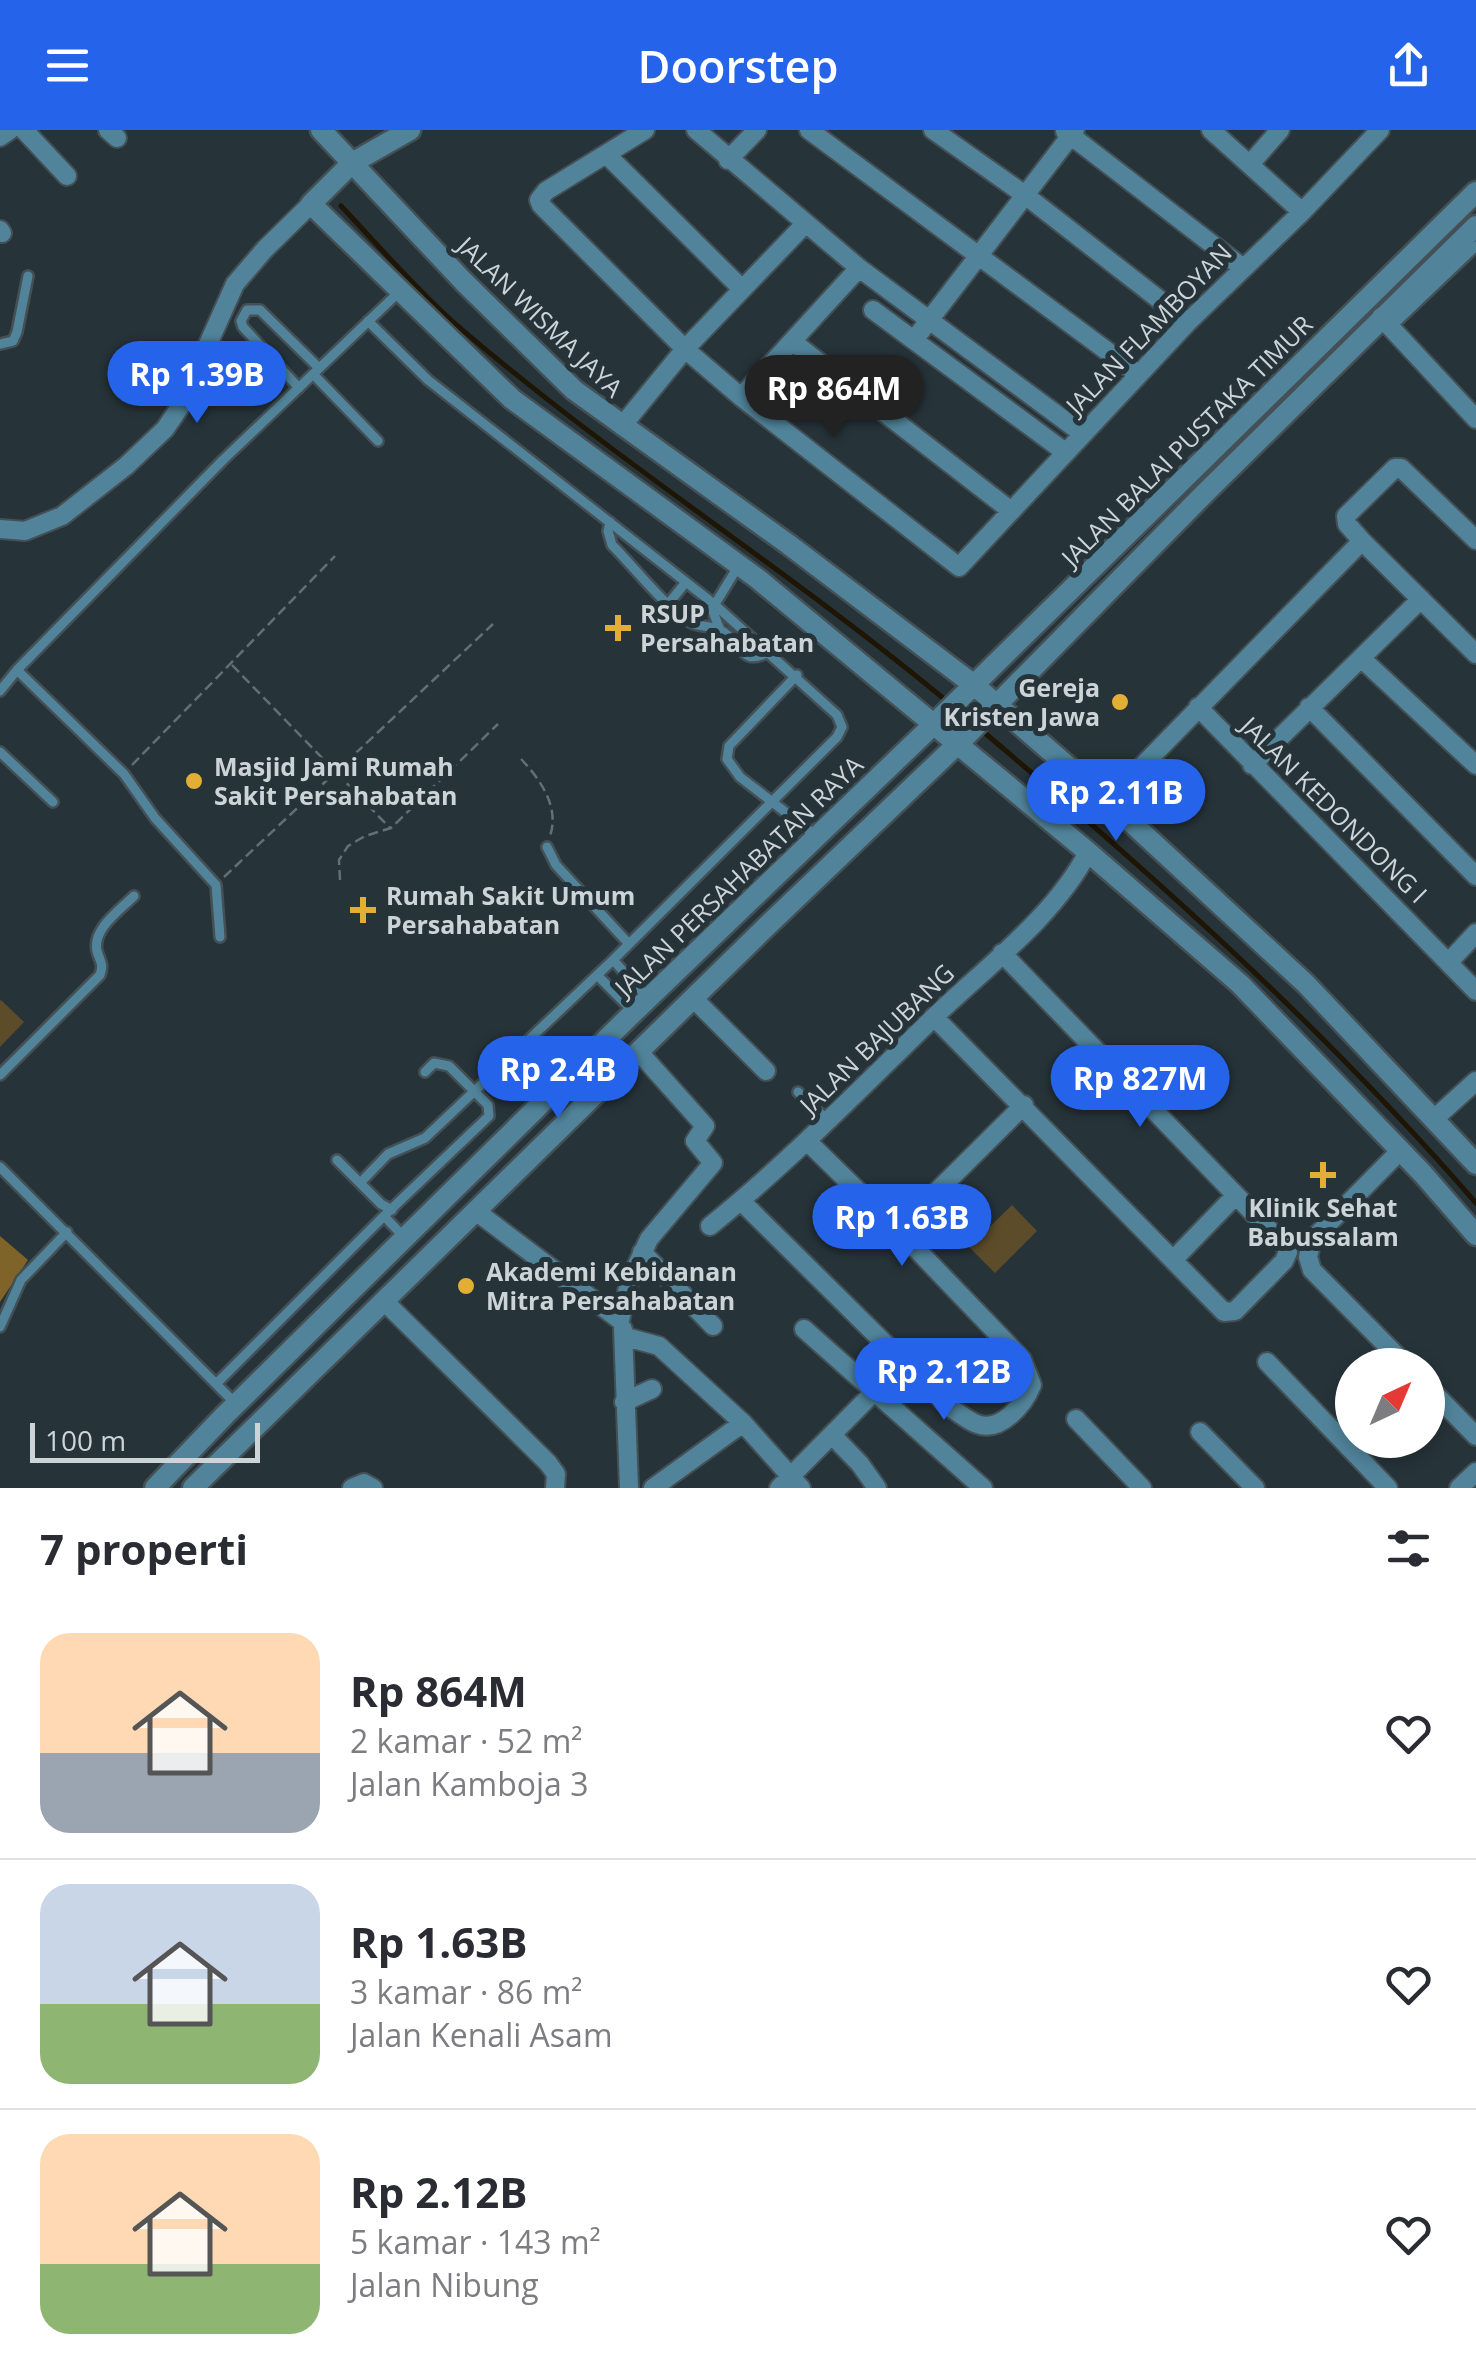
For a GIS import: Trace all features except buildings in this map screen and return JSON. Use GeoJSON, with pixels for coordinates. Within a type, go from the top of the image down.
{"type":"FeatureCollection","features":[{"type":"Feature","properties":{"kind":"street"},"geometry":{"type":"LineString","coordinates":[[0,137],[10,130]]}},
{"type":"Feature","properties":{"kind":"street"},"geometry":{"type":"LineString","coordinates":[[24,130],[67,176]]}},
{"type":"Feature","properties":{"kind":"street","name":"JALAN WISMA JAYA"},"geometry":{"type":"LineString","coordinates":[[321,130],[347,168],[560,376],[622,426],[788,544],[1108,801],[1306,984],[1476,1164]]}},
{"type":"Feature","properties":{"kind":"street"},"geometry":{"type":"LineString","coordinates":[[0,530],[25,531],[62,516],[126,466],[166,428],[180,408],[236,284],[265,248],[347,168],[410,130]]}},
{"type":"Feature","properties":{"kind":"street"},"geometry":{"type":"LineString","coordinates":[[645,130],[560,182],[539,200],[545,211],[685,348],[741,397],[859,268]]}},
{"type":"Feature","properties":{"kind":"street"},"geometry":{"type":"LineString","coordinates":[[696,130],[859,268],[1083,434]]}},
{"type":"Feature","properties":{"kind":"street"},"geometry":{"type":"LineString","coordinates":[[728,160],[758,130]]}},
{"type":"Feature","properties":{"kind":"street"},"geometry":{"type":"LineString","coordinates":[[808,130],[1138,374]]}},
{"type":"Feature","properties":{"kind":"street"},"geometry":{"type":"LineString","coordinates":[[933,130],[1025,195],[1188,322]]}},
{"type":"Feature","properties":{"kind":"street"},"geometry":{"type":"LineString","coordinates":[[1211,130],[1302,212]]}},
{"type":"Feature","properties":{"kind":"street"},"geometry":{"type":"LineString","coordinates":[[1251,163],[1280,130]]}},
{"type":"Feature","properties":{"kind":"street","name":"JALAN FLAMBOYAN"},"geometry":{"type":"LineString","coordinates":[[741,397],[958,566],[1188,322],[1380,130]]}},
{"type":"Feature","properties":{"kind":"street"},"geometry":{"type":"LineString","coordinates":[[914,340],[1070,132],[1243,268]]}},
{"type":"Feature","properties":{"kind":"street"},"geometry":{"type":"LineString","coordinates":[[607,155],[742,288]]}},
{"type":"Feature","properties":{"kind":"street","name":"JALAN BALAI PUSTAKA TIMUR"},"geometry":{"type":"LineString","coordinates":[[936,722],[1476,192]]}},
{"type":"Feature","properties":{"kind":"street"},"geometry":{"type":"LineString","coordinates":[[316,198],[399,292],[512,399],[739,565],[961,741],[1240,984],[1401,1150],[1476,1235]]}},
{"type":"Feature","properties":{"kind":"street"},"geometry":{"type":"LineString","coordinates":[[622,426],[685,348],[804,224]]}},
{"type":"Feature","properties":{"kind":"street","name":"JALAN BALAI PUSTAKA TIMUR"},"geometry":{"type":"LineString","coordinates":[[961,741],[1386,322],[1476,226]]}},
{"type":"Feature","properties":{"kind":"street"},"geometry":{"type":"LineString","coordinates":[[873,310],[1065,452]]}},
{"type":"Feature","properties":{"kind":"street"},"geometry":{"type":"LineString","coordinates":[[1386,322],[1476,419]]}},
{"type":"Feature","properties":{"kind":"street"},"geometry":{"type":"LineString","coordinates":[[793,342],[1010,510]]}},
{"type":"Feature","properties":{"kind":"street"},"geometry":{"type":"LineString","coordinates":[[1476,540],[1401,468],[1395,468],[1348,512],[1347,524],[1362,541],[1476,654]]}},
{"type":"Feature","properties":{"kind":"street"},"geometry":{"type":"LineString","coordinates":[[1108,801],[1362,541]]}},
{"type":"Feature","properties":{"kind":"street"},"geometry":{"type":"LineString","coordinates":[[1252,766],[1421,599]]}},
{"type":"Feature","properties":{"kind":"street"},"geometry":{"type":"LineString","coordinates":[[1361,658],[1476,765]]}},
{"type":"Feature","properties":{"kind":"street","name":"JALAN KEDONDONG I"},"geometry":{"type":"LineString","coordinates":[[1198,707],[1476,991]]}},
{"type":"Feature","properties":{"kind":"street"},"geometry":{"type":"LineString","coordinates":[[1308,707],[1476,876]]}},
{"type":"Feature","properties":{"kind":"street","name":"JALAN PERSAHABATAN RAYA"},"geometry":{"type":"LineString","coordinates":[[155,1488],[641,1005],[936,722]]}},
{"type":"Feature","properties":{"kind":"street"},"geometry":{"type":"LineString","coordinates":[[194,1488],[961,741]]}},
{"type":"Feature","properties":{"kind":"street","name":"JALAN BAJUBANG"},"geometry":{"type":"LineString","coordinates":[[710,1226],[807,1141],[1002,953],[1073,882],[1088,852]]}},
{"type":"Feature","properties":{"kind":"street"},"geometry":{"type":"LineString","coordinates":[[795,858],[817,880]]}},
{"type":"Feature","properties":{"kind":"street","name":"JALAN BAJUBANG"},"geometry":{"type":"LineString","coordinates":[[1073,882],[1106,868]]}},
{"type":"Feature","properties":{"kind":"street"},"geometry":{"type":"LineString","coordinates":[[1449,962],[1476,933]]}},
{"type":"Feature","properties":{"kind":"street"},"geometry":{"type":"LineString","coordinates":[[934,1017],[1224,1312],[1231,1312],[1274,1272],[1288,1252],[1002,953]]}},
{"type":"Feature","properties":{"kind":"street"},"geometry":{"type":"LineString","coordinates":[[694,998],[766,1071]]}},
{"type":"Feature","properties":{"kind":"street"},"geometry":{"type":"LineString","coordinates":[[630,1488],[623,1329],[642,1252],[663,1220],[713,1163],[695,1142],[705,1126],[639,1052]]}},
{"type":"Feature","properties":{"kind":"street"},"geometry":{"type":"LineString","coordinates":[[1434,1119],[1476,1080]]}},
{"type":"Feature","properties":{"kind":"street"},"geometry":{"type":"LineString","coordinates":[[898,1230],[1024,1105]]}},
{"type":"Feature","properties":{"kind":"street"},"geometry":{"type":"LineString","coordinates":[[740,1201],[948,1406],[981,1426],[999,1423],[1012,1414],[1032,1386],[1022,1359],[807,1141]]}},
{"type":"Feature","properties":{"kind":"street"},"geometry":{"type":"LineString","coordinates":[[1389,1348],[1312,1270],[1308,1257],[1312,1240],[1401,1150]]}},
{"type":"Feature","properties":{"kind":"street"},"geometry":{"type":"LineString","coordinates":[[1174,1259],[1236,1195]]}},
{"type":"Feature","properties":{"kind":"street"},"geometry":{"type":"LineString","coordinates":[[477,1212],[623,1329],[659,1346],[742,1423],[791,1485],[874,1392]]}},
{"type":"Feature","properties":{"kind":"street"},"geometry":{"type":"LineString","coordinates":[[642,1252],[713,1326]]}},
{"type":"Feature","properties":{"kind":"street"},"geometry":{"type":"LineString","coordinates":[[385,1302],[548,1463],[556,1474],[554,1488]]}},
{"type":"Feature","properties":{"kind":"street"},"geometry":{"type":"LineString","coordinates":[[804,1329],[983,1488]]}},
{"type":"Feature","properties":{"kind":"street"},"geometry":{"type":"LineString","coordinates":[[1267,1362],[1388,1488]]}},
{"type":"Feature","properties":{"kind":"street"},"geometry":{"type":"LineString","coordinates":[[624,1402],[652,1389]]}},
{"type":"Feature","properties":{"kind":"street"},"geometry":{"type":"LineString","coordinates":[[1445,1404],[1476,1436]]}},
{"type":"Feature","properties":{"kind":"street"},"geometry":{"type":"LineString","coordinates":[[230,1410],[247,1436]]}},
{"type":"Feature","properties":{"kind":"street"},"geometry":{"type":"LineString","coordinates":[[1076,1419],[1142,1488]]}},
{"type":"Feature","properties":{"kind":"street"},"geometry":{"type":"LineString","coordinates":[[653,1488],[742,1423]]}},
{"type":"Feature","properties":{"kind":"street"},"geometry":{"type":"LineString","coordinates":[[1200,1432],[1255,1488]]}},
{"type":"Feature","properties":{"kind":"street"},"geometry":{"type":"LineString","coordinates":[[833,1436],[877,1488]]}},
{"type":"Feature","properties":{"kind":"street"},"geometry":{"type":"LineString","coordinates":[[1458,1488],[1476,1472]]}},
{"type":"Feature","properties":{"kind":"street"},"geometry":{"type":"LineString","coordinates":[[352,1488],[364,1483],[374,1488]]}},
{"type":"Feature","properties":{"kind":"lane"},"geometry":{"type":"LineString","coordinates":[[1386,322],[1476,246]]}},
{"type":"Feature","properties":{"kind":"lane"},"geometry":{"type":"LineString","coordinates":[[0,344],[14,341],[28,276]]}},
{"type":"Feature","properties":{"kind":"lane"},"geometry":{"type":"LineString","coordinates":[[0,690],[210,473],[399,292]]}},
{"type":"Feature","properties":{"kind":"lane"},"geometry":{"type":"LineString","coordinates":[[299,388],[242,327],[247,310],[260,310],[378,442]]}},
{"type":"Feature","properties":{"kind":"lane"},"geometry":{"type":"LineString","coordinates":[[361,1182],[388,1154],[425,1138],[613,960],[772,803],[842,727],[837,714],[770,651],[428,380],[368,322]]}},
{"type":"Feature","properties":{"kind":"lane"},"geometry":{"type":"LineString","coordinates":[[610,522],[612,545],[670,602],[692,623],[720,630]]}},
{"type":"Feature","properties":{"kind":"lane"},"geometry":{"type":"LineString","coordinates":[[739,565],[714,604],[714,618],[720,630],[749,657],[758,658],[770,651]]}},
{"type":"Feature","properties":{"kind":"lane"},"geometry":{"type":"LineString","coordinates":[[670,602],[686,582]]}},
{"type":"Feature","properties":{"kind":"lane"},"geometry":{"type":"LineString","coordinates":[[17,670],[124,774],[155,818],[216,885],[220,937]]}},
{"type":"Feature","properties":{"kind":"lane"},"geometry":{"type":"LineString","coordinates":[[797,676],[728,746],[727,752],[740,777],[817,837]]}},
{"type":"Feature","properties":{"kind":"lane"},"geometry":{"type":"LineString","coordinates":[[0,752],[54,802]]}},
{"type":"Feature","properties":{"kind":"lane"},"geometry":{"type":"LineString","coordinates":[[547,847],[556,866],[629,944]]}},
{"type":"Feature","properties":{"kind":"lane"},"geometry":{"type":"LineString","coordinates":[[0,1076],[100,975],[103,964],[96,950],[100,932],[134,896]]}},
{"type":"Feature","properties":{"kind":"lane"},"geometry":{"type":"LineString","coordinates":[[613,960],[641,1005]]}},
{"type":"Feature","properties":{"kind":"lane"},"geometry":{"type":"LineString","coordinates":[[597,975],[641,1005]]}},
{"type":"Feature","properties":{"kind":"lane"},"geometry":{"type":"LineString","coordinates":[[218,1384],[488,1116],[488,1105],[446,1064],[434,1064],[426,1072]]}},
{"type":"Feature","properties":{"kind":"lane"},"geometry":{"type":"LineString","coordinates":[[798,1092],[828,1120]]}},
{"type":"Feature","properties":{"kind":"lane"},"geometry":{"type":"LineString","coordinates":[[337,1160],[381,1204],[405,1238]]}},
{"type":"Feature","properties":{"kind":"lane"},"geometry":{"type":"LineString","coordinates":[[441,1163],[460,1183]]}},
{"type":"Feature","properties":{"kind":"lane"},"geometry":{"type":"LineString","coordinates":[[0,1167],[218,1384],[230,1410]]}},
{"type":"Feature","properties":{"kind":"lane"},"geometry":{"type":"LineString","coordinates":[[0,1326],[20,1280],[67,1232]]}},
{"type":"Feature","properties":{"kind":"path"},"geometry":{"type":"LineString","coordinates":[[124,774],[336,556]]}},
{"type":"Feature","properties":{"kind":"path"},"geometry":{"type":"LineString","coordinates":[[216,885],[493,624]]}},
{"type":"Feature","properties":{"kind":"path"},"geometry":{"type":"LineString","coordinates":[[230,664],[390,828]]}},
{"type":"Feature","properties":{"kind":"path"},"geometry":{"type":"LineString","coordinates":[[340,880],[340,860],[348,846],[390,828],[498,724]]}},
{"type":"Feature","properties":{"kind":"path"},"geometry":{"type":"LineString","coordinates":[[520,758],[538,778],[550,806],[554,823],[547,847]]}},
{"type":"Feature","properties":{"kind":"shaded area"},"geometry":{"type":"Polygon","coordinates":[[[0,1001],[24,1022],[0,1047],[0,1001]]]}},
{"type":"Feature","properties":{"kind":"shaded area"},"geometry":{"type":"Polygon","coordinates":[[[1012,1205],[1037,1231],[995,1273],[969,1247],[1012,1205]]]}},
{"type":"Feature","properties":{"kind":"shaded area"},"geometry":{"type":"Polygon","coordinates":[[[0,1236],[28,1260],[0,1302],[0,1236]]]}},
{"type":"Feature","properties":{"kind":"waterway"},"geometry":{"type":"LineString","coordinates":[[341,206],[438,308],[512,371],[949,703]]}},
{"type":"Feature","properties":{"kind":"waterway"},"geometry":{"type":"LineString","coordinates":[[980,729],[1237,956],[1360,1076],[1476,1203]]}},
{"type":"Feature","properties":{"kind":"place","name":"RSUP Persahabatan"},"geometry":{"type":"Point","coordinates":[618,628]}},
{"type":"Feature","properties":{"kind":"place","name":"Gereja Kristen Jawa"},"geometry":{"type":"Point","coordinates":[1120,702]}},
{"type":"Feature","properties":{"kind":"place","name":"Masjid Jami Rumah Sakit Persahabatan"},"geometry":{"type":"Point","coordinates":[194,781]}},
{"type":"Feature","properties":{"kind":"place","name":"Rumah Sakit Umum Persahabatan"},"geometry":{"type":"Point","coordinates":[363,910]}},
{"type":"Feature","properties":{"kind":"place","name":"Klinik Sehat Babussalam"},"geometry":{"type":"Point","coordinates":[1323,1175]}},
{"type":"Feature","properties":{"kind":"place","name":"Akademi Kebidanan Mitra Persahabatan"},"geometry":{"type":"Point","coordinates":[466,1286]}}]}
